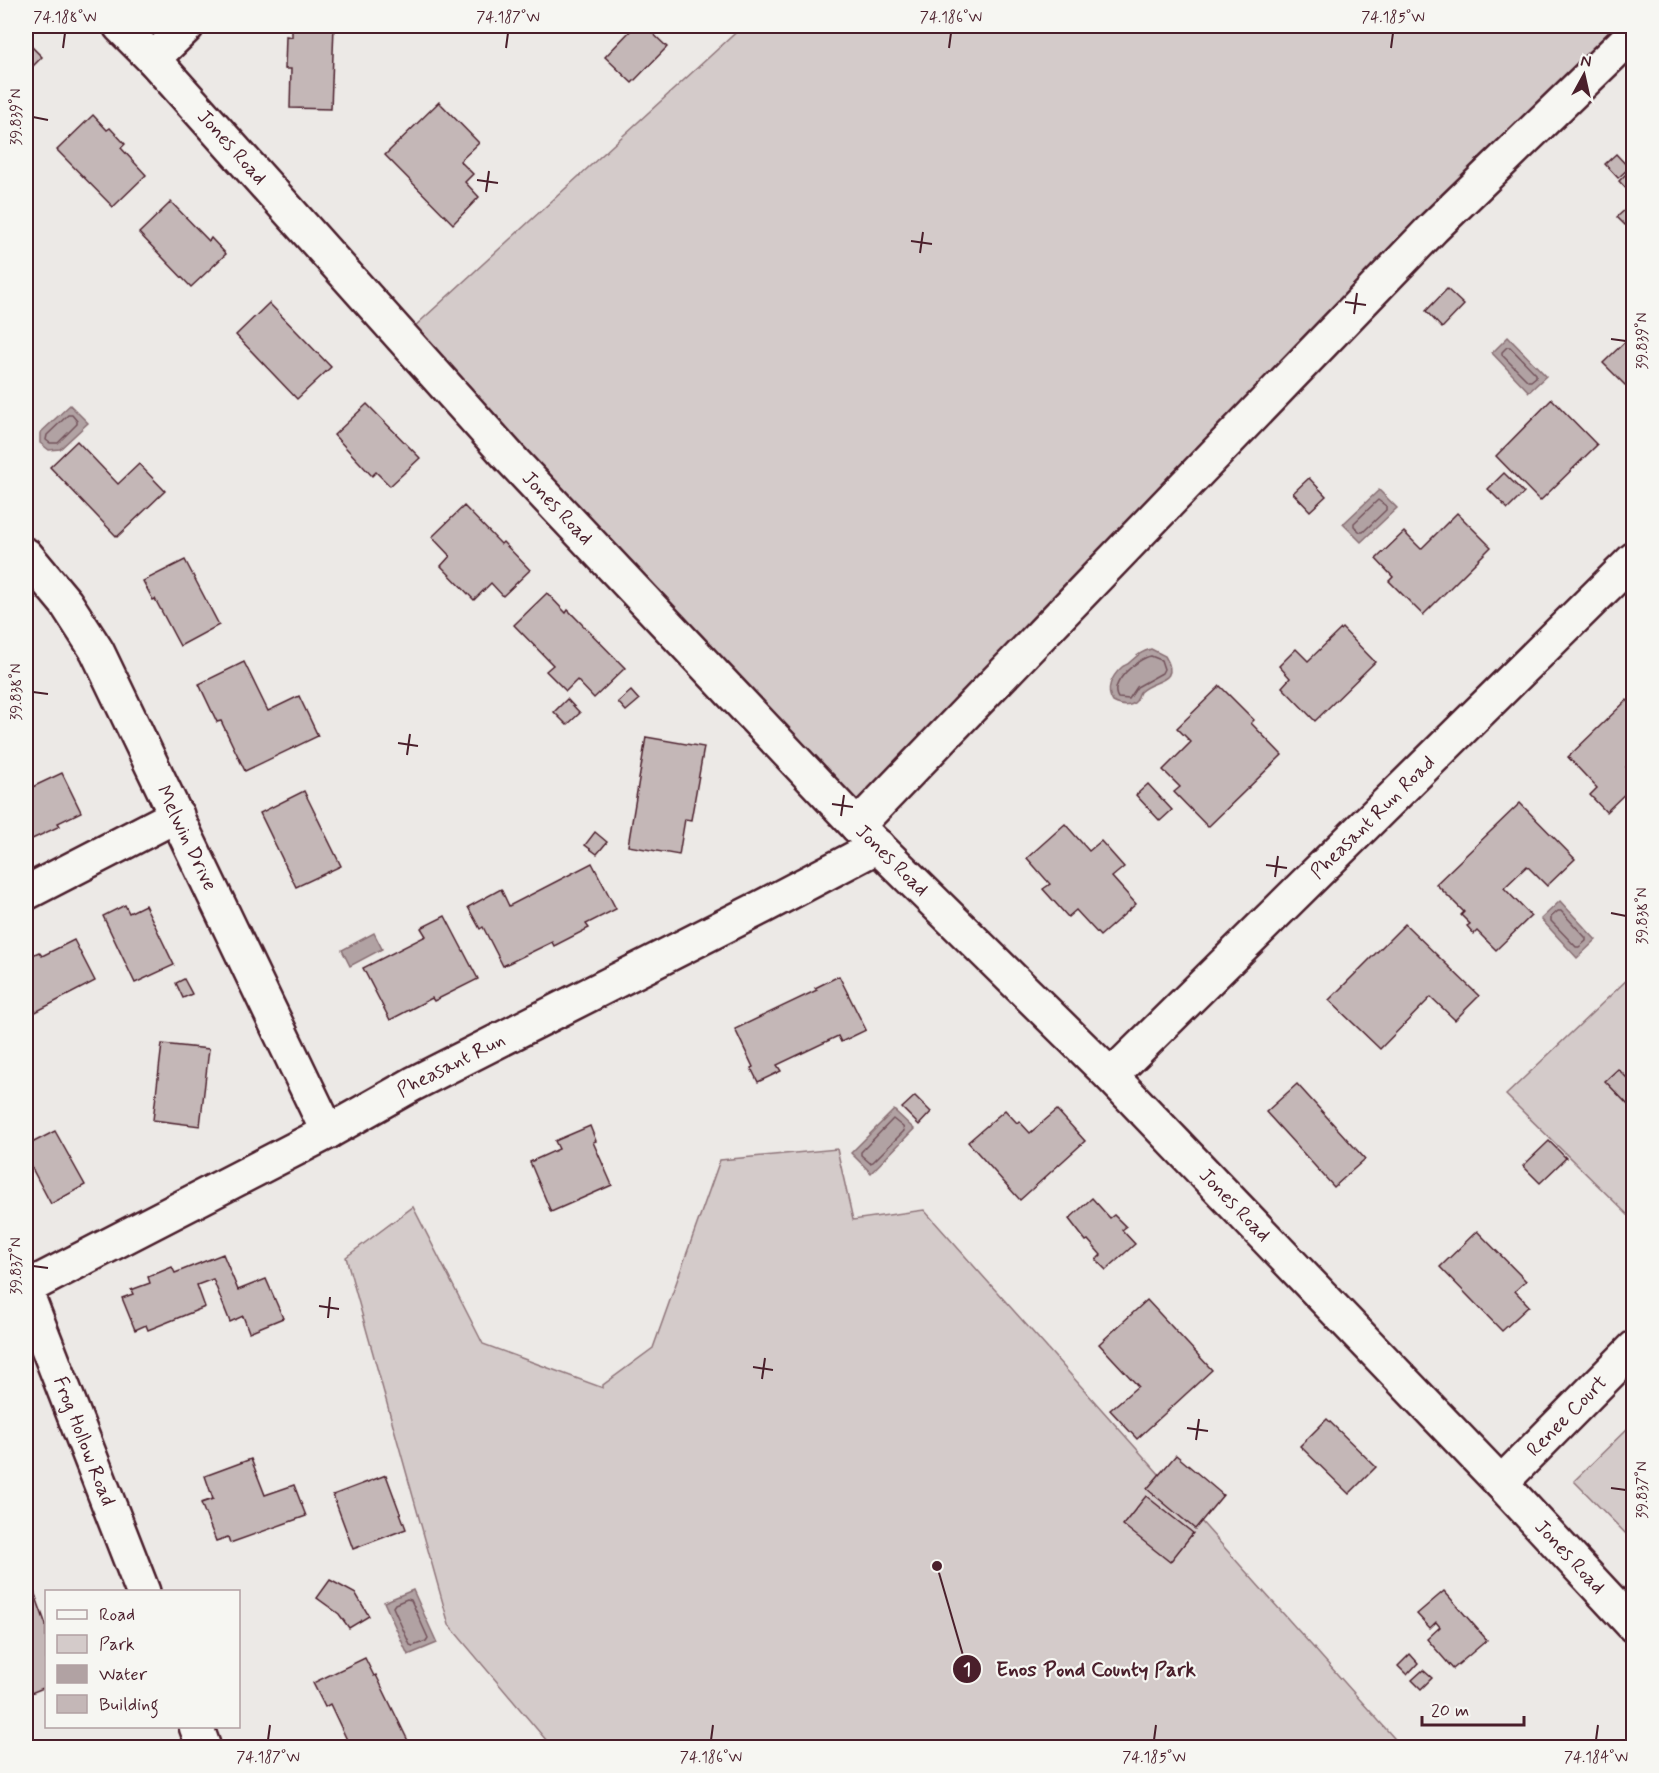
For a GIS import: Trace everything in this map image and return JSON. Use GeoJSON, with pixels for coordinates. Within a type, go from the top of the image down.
{"type":"FeatureCollection","features":[{"type":"Feature","properties":{"kind":"street","name":"Jones Road"},"geometry":{"type":"LineString","coordinates":[[120,26],[153,59],[510,458],[868,836],[1112,1076],[1501,1483],[1634,1626]]}},
{"type":"Feature","properties":{"kind":"street"},"geometry":{"type":"LineString","coordinates":[[153,59],[187,26]]}},
{"type":"Feature","properties":{"kind":"street","name":"Pheasant Run"},"geometry":{"type":"LineString","coordinates":[[26,1290],[328,1132],[413,1084],[762,907],[868,836],[1433,228],[1634,33]]}},
{"type":"Feature","properties":{"kind":"street","name":"Melwin Drive"},"geometry":{"type":"LineString","coordinates":[[26,555],[66,603],[97,651],[328,1132]]}},
{"type":"Feature","properties":{"kind":"street","name":"Pheasant Run Road"},"geometry":{"type":"LineString","coordinates":[[1112,1076],[1634,559]]}},
{"type":"Feature","properties":{"kind":"street"},"geometry":{"type":"LineString","coordinates":[[26,893],[177,815]]}},
{"type":"Feature","properties":{"kind":"street","name":"Frog Hollow Road"},"geometry":{"type":"LineString","coordinates":[[26,1290],[142,1590]]}},
{"type":"Feature","properties":{"kind":"street","name":"Renee Court"},"geometry":{"type":"LineString","coordinates":[[1501,1483],[1634,1348]]}},
{"type":"Feature","properties":{"kind":"street"},"geometry":{"type":"LineString","coordinates":[[197,1728],[204,1748]]}},
{"type":"Feature","properties":{"kind":"green space"},"geometry":{"type":"Polygon","coordinates":[[[743,26],[1633,26],[1633,46],[867,838],[402,338],[743,26]]]}},
{"type":"Feature","properties":{"kind":"green space"},"geometry":{"type":"Polygon","coordinates":[[[1633,974],[1633,1220],[1506,1095],[1633,974]]]}},
{"type":"Feature","properties":{"kind":"green space"},"geometry":{"type":"Polygon","coordinates":[[[837,1149],[853,1220],[924,1210],[1402,1747],[552,1747],[449,1625],[346,1257],[413,1207],[483,1344],[603,1388],[603,1385],[653,1348],[720,1160],[837,1149]]]}},
{"type":"Feature","properties":{"kind":"green space"},"geometry":{"type":"Polygon","coordinates":[[[1633,1423],[1633,1541],[1574,1481],[1633,1423]]]}},
{"type":"Feature","properties":{"kind":"water"},"geometry":{"type":"Polygon","coordinates":[[[1508,337],[1546,376],[1529,392],[1492,353],[1508,337]]]}},
{"type":"Feature","properties":{"kind":"water"},"geometry":{"type":"Polygon","coordinates":[[[70,405],[88,423],[60,449],[49,450],[40,443],[40,433],[70,405]]]}},
{"type":"Feature","properties":{"kind":"water"},"geometry":{"type":"Polygon","coordinates":[[[1379,490],[1397,508],[1361,542],[1343,524],[1379,490]]]}},
{"type":"Feature","properties":{"kind":"water"},"geometry":{"type":"Polygon","coordinates":[[[1151,649],[1165,656],[1169,665],[1168,676],[1145,688],[1131,705],[1113,702],[1109,688],[1115,675],[1139,654],[1151,649]]]}},
{"type":"Feature","properties":{"kind":"water"},"geometry":{"type":"Polygon","coordinates":[[[1560,901],[1596,940],[1577,958],[1541,919],[1560,901]]]}},
{"type":"Feature","properties":{"kind":"water"},"geometry":{"type":"Polygon","coordinates":[[[374,933],[382,949],[350,966],[342,950],[374,933]]]}},
{"type":"Feature","properties":{"kind":"water"},"geometry":{"type":"Polygon","coordinates":[[[894,1110],[914,1129],[871,1173],[851,1153],[894,1110]]]}},
{"type":"Feature","properties":{"kind":"water"},"geometry":{"type":"Polygon","coordinates":[[[413,1590],[437,1643],[408,1655],[384,1602],[413,1590]]]}},
{"type":"Feature","properties":{"kind":"building"},"geometry":{"type":"Polygon","coordinates":[[[292,26],[334,26],[331,109],[290,108],[291,69],[285,69],[286,36],[292,37],[292,26]]]}},
{"type":"Feature","properties":{"kind":"building"},"geometry":{"type":"Polygon","coordinates":[[[635,26],[645,26],[667,47],[632,83],[605,57],[635,26]]]}},
{"type":"Feature","properties":{"kind":"building"},"geometry":{"type":"Polygon","coordinates":[[[26,43],[42,57],[26,73],[26,43]]]}},
{"type":"Feature","properties":{"kind":"building"},"geometry":{"type":"Polygon","coordinates":[[[439,102],[479,143],[460,161],[473,174],[465,182],[479,197],[453,224],[385,155],[439,102]]]}},
{"type":"Feature","properties":{"kind":"building"},"geometry":{"type":"Polygon","coordinates":[[[93,115],[125,144],[121,148],[146,175],[113,207],[57,150],[93,115]]]}},
{"type":"Feature","properties":{"kind":"building"},"geometry":{"type":"Polygon","coordinates":[[[1616,154],[1629,168],[1618,178],[1605,164],[1616,154]]]}},
{"type":"Feature","properties":{"kind":"building"},"geometry":{"type":"Polygon","coordinates":[[[1631,169],[1634,172],[1632,195],[1619,181],[1631,169]]]}},
{"type":"Feature","properties":{"kind":"building"},"geometry":{"type":"Polygon","coordinates":[[[171,202],[209,241],[211,238],[226,254],[191,287],[139,233],[171,202]]]}},
{"type":"Feature","properties":{"kind":"building"},"geometry":{"type":"Polygon","coordinates":[[[1627,208],[1634,214],[1634,217],[1625,225],[1617,217],[1627,208]]]}},
{"type":"Feature","properties":{"kind":"building"},"geometry":{"type":"Polygon","coordinates":[[[1447,289],[1464,305],[1442,328],[1426,311],[1447,289]]]}},
{"type":"Feature","properties":{"kind":"building"},"geometry":{"type":"Polygon","coordinates":[[[269,303],[331,367],[297,399],[236,335],[269,303]]]}},
{"type":"Feature","properties":{"kind":"building"},"geometry":{"type":"Polygon","coordinates":[[[1634,333],[1634,394],[1603,363],[1634,333]]]}},
{"type":"Feature","properties":{"kind":"building"},"geometry":{"type":"Polygon","coordinates":[[[1552,399],[1597,445],[1540,501],[1496,456],[1552,399]]]}},
{"type":"Feature","properties":{"kind":"building"},"geometry":{"type":"Polygon","coordinates":[[[367,404],[420,458],[390,486],[376,472],[372,476],[334,435],[367,404]]]}},
{"type":"Feature","properties":{"kind":"building"},"geometry":{"type":"Polygon","coordinates":[[[77,441],[118,484],[139,464],[165,491],[117,537],[50,467],[77,441]]]}},
{"type":"Feature","properties":{"kind":"building"},"geometry":{"type":"Polygon","coordinates":[[[1504,473],[1524,493],[1508,509],[1488,489],[1504,473]]]}},
{"type":"Feature","properties":{"kind":"building"},"geometry":{"type":"Polygon","coordinates":[[[1309,478],[1326,496],[1310,511],[1293,493],[1309,478]]]}},
{"type":"Feature","properties":{"kind":"building"},"geometry":{"type":"Polygon","coordinates":[[[464,506],[530,570],[503,596],[491,583],[474,600],[441,566],[450,556],[432,537],[464,506]]]}},
{"type":"Feature","properties":{"kind":"building"},"geometry":{"type":"Polygon","coordinates":[[[1457,513],[1491,547],[1423,615],[1389,581],[1393,577],[1376,559],[1404,532],[1421,549],[1457,513]]]}},
{"type":"Feature","properties":{"kind":"building"},"geometry":{"type":"Polygon","coordinates":[[[185,560],[219,625],[180,646],[143,581],[185,560]]]}},
{"type":"Feature","properties":{"kind":"building"},"geometry":{"type":"Polygon","coordinates":[[[547,593],[566,613],[568,610],[625,668],[594,698],[577,680],[566,691],[546,671],[553,665],[514,625],[547,593]]]}},
{"type":"Feature","properties":{"kind":"building"},"geometry":{"type":"Polygon","coordinates":[[[1342,628],[1375,662],[1315,721],[1282,687],[1290,678],[1279,666],[1296,649],[1308,661],[1342,628]]]}},
{"type":"Feature","properties":{"kind":"building"},"geometry":{"type":"Polygon","coordinates":[[[244,662],[268,711],[299,696],[318,736],[245,771],[221,721],[217,722],[199,684],[244,662]]]}},
{"type":"Feature","properties":{"kind":"building"},"geometry":{"type":"Polygon","coordinates":[[[1220,686],[1254,720],[1251,723],[1282,755],[1208,827],[1174,792],[1180,787],[1163,770],[1191,742],[1177,728],[1220,686]]]}},
{"type":"Feature","properties":{"kind":"building"},"geometry":{"type":"Polygon","coordinates":[[[631,691],[639,700],[626,711],[618,702],[631,691]]]}},
{"type":"Feature","properties":{"kind":"building"},"geometry":{"type":"Polygon","coordinates":[[[567,699],[580,713],[567,725],[554,712],[567,699]]]}},
{"type":"Feature","properties":{"kind":"building"},"geometry":{"type":"Polygon","coordinates":[[[1627,700],[1634,707],[1634,760],[1626,767],[1634,774],[1634,785],[1606,812],[1590,795],[1597,788],[1568,757],[1627,700]]]}},
{"type":"Feature","properties":{"kind":"building"},"geometry":{"type":"Polygon","coordinates":[[[646,737],[704,747],[691,820],[685,819],[679,855],[628,846],[646,737]]]}},
{"type":"Feature","properties":{"kind":"building"},"geometry":{"type":"Polygon","coordinates":[[[62,773],[81,812],[58,823],[60,826],[28,841],[26,836],[26,790],[62,773]]]}},
{"type":"Feature","properties":{"kind":"building"},"geometry":{"type":"Polygon","coordinates":[[[1148,784],[1172,810],[1160,821],[1136,795],[1148,784]]]}},
{"type":"Feature","properties":{"kind":"building"},"geometry":{"type":"Polygon","coordinates":[[[304,791],[341,866],[296,887],[260,813],[304,791]]]}},
{"type":"Feature","properties":{"kind":"building"},"geometry":{"type":"Polygon","coordinates":[[[1520,803],[1575,859],[1547,886],[1527,866],[1504,888],[1531,916],[1496,950],[1477,931],[1474,934],[1467,926],[1470,924],[1461,915],[1464,912],[1436,884],[1520,803]]]}},
{"type":"Feature","properties":{"kind":"building"},"geometry":{"type":"Polygon","coordinates":[[[1065,824],[1089,851],[1101,841],[1124,867],[1112,877],[1136,904],[1100,936],[1076,910],[1068,917],[1043,889],[1050,884],[1027,858],[1065,824]]]}},
{"type":"Feature","properties":{"kind":"building"},"geometry":{"type":"Polygon","coordinates":[[[595,832],[607,842],[597,854],[585,845],[595,832]]]}},
{"type":"Feature","properties":{"kind":"building"},"geometry":{"type":"Polygon","coordinates":[[[592,863],[616,909],[586,924],[589,928],[554,946],[552,942],[503,966],[483,927],[480,929],[468,907],[501,889],[509,906],[592,863]]]}},
{"type":"Feature","properties":{"kind":"building"},"geometry":{"type":"Polygon","coordinates":[[[125,905],[129,913],[145,905],[174,965],[135,983],[103,916],[125,905]]]}},
{"type":"Feature","properties":{"kind":"building"},"geometry":{"type":"Polygon","coordinates":[[[445,916],[478,979],[434,1001],[432,998],[390,1020],[363,968],[426,936],[421,928],[445,916]]]}},
{"type":"Feature","properties":{"kind":"building"},"geometry":{"type":"Polygon","coordinates":[[[1405,924],[1479,996],[1455,1020],[1431,997],[1380,1049],[1329,1000],[1405,924]]]}},
{"type":"Feature","properties":{"kind":"building"},"geometry":{"type":"Polygon","coordinates":[[[74,940],[95,981],[26,1017],[26,958],[39,952],[42,956],[74,940]]]}},
{"type":"Feature","properties":{"kind":"building"},"geometry":{"type":"Polygon","coordinates":[[[839,976],[866,1030],[841,1042],[838,1036],[777,1065],[781,1071],[758,1082],[735,1029],[817,990],[815,988],[839,976]]]}},
{"type":"Feature","properties":{"kind":"building"},"geometry":{"type":"Polygon","coordinates":[[[184,979],[192,994],[183,998],[176,983],[184,979]]]}},
{"type":"Feature","properties":{"kind":"building"},"geometry":{"type":"Polygon","coordinates":[[[162,1044],[209,1049],[200,1126],[153,1120],[162,1044]]]}},
{"type":"Feature","properties":{"kind":"building"},"geometry":{"type":"Polygon","coordinates":[[[1618,1069],[1634,1085],[1634,1106],[1631,1108],[1605,1081],[1618,1069]]]}},
{"type":"Feature","properties":{"kind":"building"},"geometry":{"type":"Polygon","coordinates":[[[1297,1084],[1365,1159],[1334,1187],[1266,1112],[1297,1084]]]}},
{"type":"Feature","properties":{"kind":"building"},"geometry":{"type":"Polygon","coordinates":[[[915,1096],[931,1112],[919,1125],[902,1108],[915,1096]]]}},
{"type":"Feature","properties":{"kind":"building"},"geometry":{"type":"Polygon","coordinates":[[[1005,1110],[1030,1133],[1057,1110],[1085,1141],[1020,1200],[968,1142],[1005,1110]]]}},
{"type":"Feature","properties":{"kind":"building"},"geometry":{"type":"Polygon","coordinates":[[[590,1126],[596,1141],[593,1142],[612,1185],[551,1212],[530,1162],[559,1149],[555,1141],[590,1126]]]}},
{"type":"Feature","properties":{"kind":"building"},"geometry":{"type":"Polygon","coordinates":[[[55,1131],[85,1185],[51,1204],[26,1157],[26,1146],[55,1131]]]}},
{"type":"Feature","properties":{"kind":"building"},"geometry":{"type":"Polygon","coordinates":[[[1549,1141],[1566,1158],[1540,1183],[1523,1166],[1549,1141]]]}},
{"type":"Feature","properties":{"kind":"building"},"geometry":{"type":"Polygon","coordinates":[[[1092,1198],[1110,1218],[1114,1215],[1126,1227],[1122,1230],[1135,1244],[1106,1270],[1096,1260],[1101,1255],[1088,1240],[1086,1241],[1069,1219],[1092,1198]]]}},
{"type":"Feature","properties":{"kind":"building"},"geometry":{"type":"Polygon","coordinates":[[[1477,1231],[1526,1281],[1515,1291],[1529,1306],[1502,1331],[1440,1267],[1477,1231]]]}},
{"type":"Feature","properties":{"kind":"building"},"geometry":{"type":"Polygon","coordinates":[[[223,1254],[238,1290],[266,1279],[283,1318],[249,1332],[243,1316],[230,1322],[213,1279],[197,1285],[205,1307],[148,1330],[146,1325],[135,1330],[122,1298],[133,1294],[131,1290],[150,1283],[148,1277],[172,1267],[175,1273],[223,1254]]]}},
{"type":"Feature","properties":{"kind":"building"},"geometry":{"type":"Polygon","coordinates":[[[1147,1300],[1212,1370],[1137,1439],[1110,1410],[1138,1386],[1099,1344],[1147,1300]]]}},
{"type":"Feature","properties":{"kind":"building"},"geometry":{"type":"Polygon","coordinates":[[[1327,1419],[1376,1467],[1349,1494],[1300,1446],[1327,1419]]]}},
{"type":"Feature","properties":{"kind":"building"},"geometry":{"type":"Polygon","coordinates":[[[1176,1455],[1223,1495],[1195,1529],[1147,1489],[1176,1455]]]}},
{"type":"Feature","properties":{"kind":"building"},"geometry":{"type":"Polygon","coordinates":[[[251,1459],[265,1495],[294,1485],[306,1516],[230,1543],[228,1537],[216,1541],[201,1503],[213,1499],[205,1476],[251,1459]]]}},
{"type":"Feature","properties":{"kind":"building"},"geometry":{"type":"Polygon","coordinates":[[[386,1475],[406,1529],[353,1549],[333,1495],[386,1475]]]}},
{"type":"Feature","properties":{"kind":"building"},"geometry":{"type":"Polygon","coordinates":[[[1146,1496],[1193,1533],[1170,1562],[1123,1525],[1146,1496]]]}},
{"type":"Feature","properties":{"kind":"building"},"geometry":{"type":"Polygon","coordinates":[[[330,1580],[356,1594],[369,1616],[349,1628],[339,1614],[317,1598],[330,1580]]]}},
{"type":"Feature","properties":{"kind":"building"},"geometry":{"type":"Polygon","coordinates":[[[32,1586],[45,1622],[45,1687],[26,1695],[26,1589],[32,1586]]]}},
{"type":"Feature","properties":{"kind":"building"},"geometry":{"type":"Polygon","coordinates":[[[1444,1591],[1487,1640],[1453,1669],[1427,1639],[1440,1627],[1436,1622],[1430,1628],[1417,1614],[1444,1591]]]}},
{"type":"Feature","properties":{"kind":"building"},"geometry":{"type":"Polygon","coordinates":[[[1410,1654],[1418,1663],[1407,1675],[1398,1666],[1410,1654]]]}},
{"type":"Feature","properties":{"kind":"building"},"geometry":{"type":"Polygon","coordinates":[[[365,1658],[374,1676],[376,1675],[411,1747],[348,1748],[345,1741],[347,1740],[330,1704],[325,1707],[313,1683],[365,1658]]]}},
{"type":"Feature","properties":{"kind":"building"},"geometry":{"type":"Polygon","coordinates":[[[1423,1670],[1432,1678],[1421,1689],[1412,1680],[1423,1670]]]}},
{"type":"Feature","properties":{"kind":"place","name":"Enos Pond County Park"},"geometry":{"type":"Point","coordinates":[937,1566]}}]}
